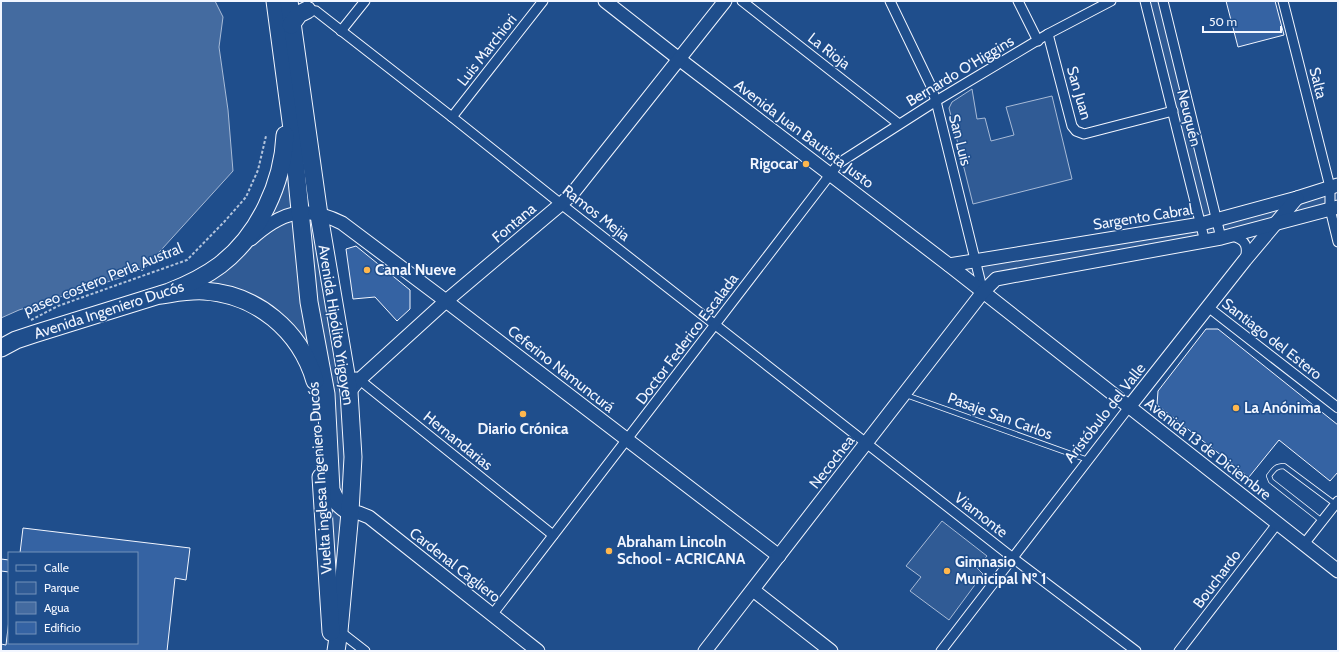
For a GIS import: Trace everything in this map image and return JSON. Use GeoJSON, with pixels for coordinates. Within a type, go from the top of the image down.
{"type":"FeatureCollection","features":[{"type":"Feature","properties":{"kind":"highway"},"geometry":{"type":"LineString","coordinates":[[275,1],[292,129],[309,302],[326,394],[331,490],[337,503],[350,512]]}},
{"type":"Feature","properties":{"kind":"highway","name":"Avenida Hipólito Yrigoyen"},"geometry":{"type":"LineString","coordinates":[[288,1],[319,215],[345,368],[354,386],[350,512],[334,628],[336,651]]}},
{"type":"Feature","properties":{"kind":"highway"},"geometry":{"type":"LineString","coordinates":[[291,25],[299,14],[306,10]]}},
{"type":"Feature","properties":{"kind":"highway","name":"Avenida Ingeniero Ducós"},"geometry":{"type":"LineString","coordinates":[[1,348],[16,340],[161,295],[190,284],[221,264],[236,250],[257,223],[273,191],[281,164],[285,140],[284,74]]}},
{"type":"Feature","properties":{"kind":"highway","name":"Vuelta inglesa Ingeniero Ducós"},"geometry":{"type":"LineString","coordinates":[[161,295],[203,291],[230,295],[244,300],[267,312],[277,320],[296,340],[303,352],[315,380],[318,398],[322,505],[334,628],[332,651]]}},
{"type":"Feature","properties":{"kind":"main road","name":"Avenida Juan Bautista Justo"},"geometry":{"type":"LineString","coordinates":[[605,1],[983,292]]}},
{"type":"Feature","properties":{"kind":"main road","name":"Fontana"},"geometry":{"type":"LineString","coordinates":[[354,386],[446,300],[562,204],[572,194],[725,1]]}},
{"type":"Feature","properties":{"kind":"main road","name":"Sargento Cabral"},"geometry":{"type":"LineString","coordinates":[[949,265],[1201,224],[1334,186]]}},
{"type":"Feature","properties":{"kind":"main road","name":"Aristóbulo del Valle"},"geometry":{"type":"LineString","coordinates":[[1129,407],[1244,260],[1296,198]]}},
{"type":"Feature","properties":{"kind":"main road"},"geometry":{"type":"LineString","coordinates":[[1274,225],[1334,208]]}},
{"type":"Feature","properties":{"kind":"main road","name":"Ceferino Namuncurá"},"geometry":{"type":"LineString","coordinates":[[300,213],[319,215],[342,223],[446,300],[779,556]]}},
{"type":"Feature","properties":{"kind":"main road"},"geometry":{"type":"LineString","coordinates":[[207,274],[232,257],[266,226],[283,217],[300,213]]}},
{"type":"Feature","properties":{"kind":"main road","name":"Necochea"},"geometry":{"type":"LineString","coordinates":[[705,651],[983,292],[996,279],[1205,242],[1274,225]]}},
{"type":"Feature","properties":{"kind":"main road","name":"Avenida 13 de Diciembre"},"geometry":{"type":"LineString","coordinates":[[983,292],[1338,571]]}},
{"type":"Feature","properties":{"kind":"main road","name":"Cardenal Cagliero"},"geometry":{"type":"LineString","coordinates":[[350,512],[359,513],[368,517],[538,651]]}},
{"type":"Feature","properties":{"kind":"main road"},"geometry":{"type":"LineString","coordinates":[[753,590],[830,651]]}},
{"type":"Feature","properties":{"kind":"street"},"geometry":{"type":"LineString","coordinates":[[341,31],[365,1]]}},
{"type":"Feature","properties":{"kind":"street","name":"Luis Marchiori"},"geometry":{"type":"LineString","coordinates":[[452,117],[543,1]]}},
{"type":"Feature","properties":{"kind":"street","name":"La Rioja"},"geometry":{"type":"LineString","coordinates":[[742,1],[899,124]]}},
{"type":"Feature","properties":{"kind":"street","name":"San Luis"},"geometry":{"type":"LineString","coordinates":[[890,1],[930,84],[936,101],[983,292]]}},
{"type":"Feature","properties":{"kind":"street"},"geometry":{"type":"LineString","coordinates":[[1018,1],[1038,40]]}},
{"type":"Feature","properties":{"kind":"street","name":"Bernardo O'Higgins"},"geometry":{"type":"LineString","coordinates":[[830,175],[839,163],[936,101],[1048,34],[1111,1]]}},
{"type":"Feature","properties":{"kind":"street","name":"Neuquén"},"geometry":{"type":"LineString","coordinates":[[1145,1],[1205,242]]}},
{"type":"Feature","properties":{"kind":"street","name":"Neuquén"},"geometry":{"type":"LineString","coordinates":[[1163,1],[1217,220],[1227,237]]}},
{"type":"Feature","properties":{"kind":"street","name":"Salta"},"geometry":{"type":"LineString","coordinates":[[1283,1],[1334,186],[1334,208],[1338,242]]}},
{"type":"Feature","properties":{"kind":"street","name":"Ramos Mejia"},"geometry":{"type":"LineString","coordinates":[[306,10],[316,11],[867,443]]}},
{"type":"Feature","properties":{"kind":"street","name":"San Juan"},"geometry":{"type":"LineString","coordinates":[[1048,34],[1072,126],[1076,132],[1084,134],[1173,111]]}},
{"type":"Feature","properties":{"kind":"street","name":"Doctor Federico Escalada"},"geometry":{"type":"LineString","coordinates":[[492,615],[628,440],[830,175]]}},
{"type":"Feature","properties":{"kind":"street"},"geometry":{"type":"LineString","coordinates":[[1227,237],[1240,238],[1245,244],[1247,251],[1244,260]]}},
{"type":"Feature","properties":{"kind":"street","name":"Santiago del Estero"},"geometry":{"type":"LineString","coordinates":[[1208,307],[1338,408]]}},
{"type":"Feature","properties":{"kind":"street","name":"Hernandarias"},"geometry":{"type":"LineString","coordinates":[[354,386],[553,535]]}},
{"type":"Feature","properties":{"kind":"street","name":"Aristóbulo del Valle"},"geometry":{"type":"LineString","coordinates":[[941,651],[1129,407]]}},
{"type":"Feature","properties":{"kind":"street","name":"Viamonte"},"geometry":{"type":"LineString","coordinates":[[867,443],[1013,558],[1136,651]]}},
{"type":"Feature","properties":{"kind":"street"},"geometry":{"type":"LineString","coordinates":[[1304,544],[1337,502]]}},
{"type":"Feature","properties":{"kind":"street","name":"Bouchardo"},"geometry":{"type":"LineString","coordinates":[[1179,651],[1277,524]]}},
{"type":"Feature","properties":{"kind":"street"},"geometry":{"type":"LineString","coordinates":[[334,628],[365,651]]}},
{"type":"Feature","properties":{"kind":"lane","name":"Pasaje San Carlos"},"geometry":{"type":"LineString","coordinates":[[904,395],[1088,460]]}},
{"type":"Feature","properties":{"kind":"lane"},"geometry":{"type":"LineString","coordinates":[[1322,521],[1271,481],[1269,476],[1273,470],[1278,466],[1284,466],[1337,502]]}},
{"type":"Feature","properties":{"kind":"path","name":"paseo costero Perla Austral"},"geometry":{"type":"LineString","coordinates":[[26,322],[58,306],[187,260],[246,197],[258,170],[266,136]]}},
{"type":"Feature","properties":{"kind":"green space"},"geometry":{"type":"Polygon","coordinates":[[[1145,1],[1163,1],[1217,220],[1338,185],[1338,207],[996,279],[983,292],[949,265],[1201,224],[1145,1]]]}},
{"type":"Feature","properties":{"kind":"green space"},"geometry":{"type":"Polygon","coordinates":[[[284,74],[349,392],[339,631],[322,492],[318,398],[315,380],[257,306],[169,292],[236,251],[283,158],[284,74]]]}},
{"type":"Feature","properties":{"kind":"green space"},"geometry":{"type":"Polygon","coordinates":[[[972,89],[977,119],[985,118],[991,141],[1014,135],[1006,107],[1052,96],[1072,179],[973,204],[949,108],[952,102],[972,89]]]}},
{"type":"Feature","properties":{"kind":"green space","name":"Gimnasio Municipal Nº 1"},"geometry":{"type":"Polygon","coordinates":[[[942,521],[987,556],[977,568],[983,574],[949,620],[910,591],[921,577],[906,566],[942,521]]]}},
{"type":"Feature","properties":{"kind":"water"},"geometry":{"type":"Polygon","coordinates":[[[1,1],[215,1],[223,17],[219,47],[228,110],[233,171],[142,271],[137,265],[124,270],[126,276],[19,310],[1,318],[1,1]]]}},
{"type":"Feature","properties":{"kind":"building"},"geometry":{"type":"Polygon","coordinates":[[[1226,1],[1275,1],[1284,35],[1238,47],[1226,1]]]}},
{"type":"Feature","properties":{"kind":"building","name":"Canal Nueve"},"geometry":{"type":"Polygon","coordinates":[[[356,246],[410,290],[410,309],[397,321],[375,297],[353,299],[346,249],[356,246]]]}},
{"type":"Feature","properties":{"kind":"building"},"geometry":{"type":"Polygon","coordinates":[[[1206,329],[1218,329],[1338,425],[1338,472],[1330,481],[1279,440],[1249,477],[1157,405],[1158,391],[1206,329]]]}},
{"type":"Feature","properties":{"kind":"building"},"geometry":{"type":"Polygon","coordinates":[[[23,528],[190,548],[186,580],[175,578],[167,651],[1,651],[1,644],[6,645],[8,628],[8,644],[138,644],[138,552],[20,552],[23,528]]]}},
{"type":"Feature","properties":{"kind":"building"},"geometry":{"type":"Polygon","coordinates":[[[1,559],[8,560],[8,572],[1,571],[1,559]]]}},
{"type":"Feature","properties":{"kind":"place","name":"Rigocar"},"geometry":{"type":"Point","coordinates":[806,164]}},
{"type":"Feature","properties":{"kind":"place","name":"Canal Nueve"},"geometry":{"type":"Point","coordinates":[367,270]}},
{"type":"Feature","properties":{"kind":"place","name":"La Anónima"},"geometry":{"type":"Point","coordinates":[1236,408]}},
{"type":"Feature","properties":{"kind":"place","name":"Diario Crónica"},"geometry":{"type":"Point","coordinates":[523,414]}},
{"type":"Feature","properties":{"kind":"place","name":"Abraham Lincoln School - ACRICANA"},"geometry":{"type":"Point","coordinates":[609,551]}},
{"type":"Feature","properties":{"kind":"place","name":"Gimnasio Municipal Nº 1"},"geometry":{"type":"Point","coordinates":[947,571]}}]}
